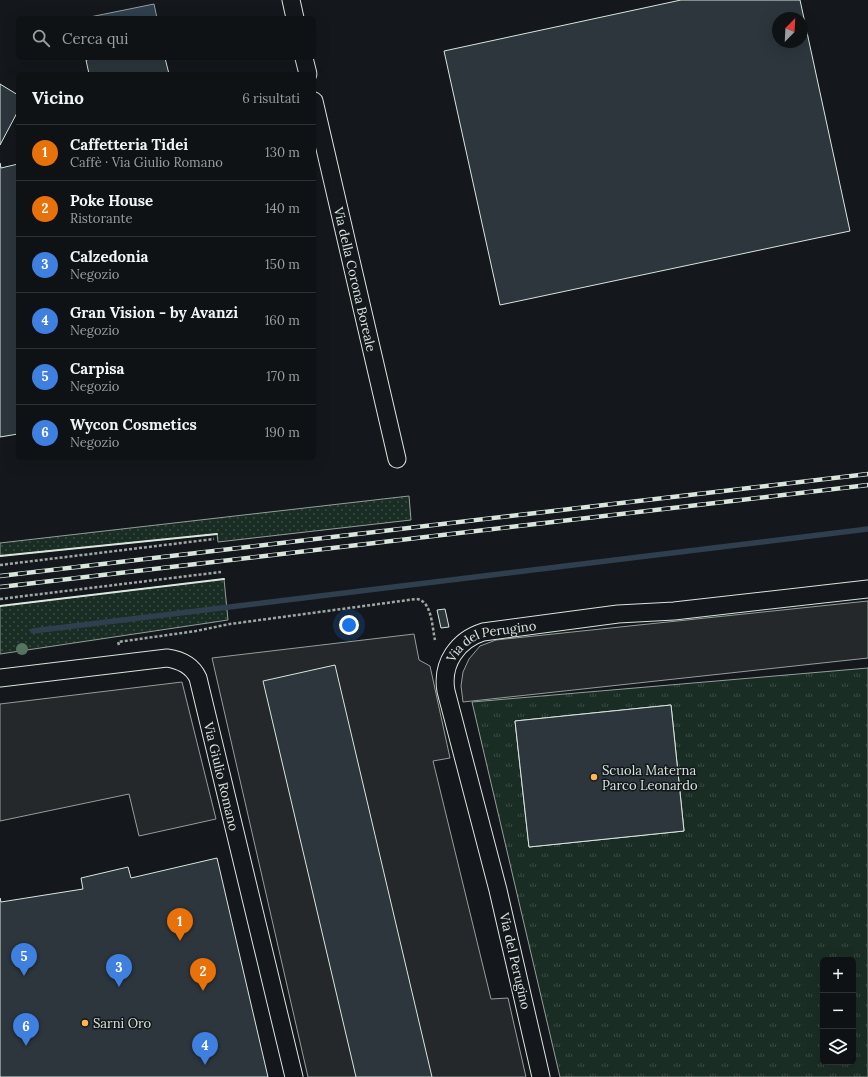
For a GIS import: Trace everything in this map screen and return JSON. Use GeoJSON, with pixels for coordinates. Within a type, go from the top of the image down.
{"type":"FeatureCollection","features":[{"type":"Feature","properties":{"kind":"street"},"geometry":{"type":"LineString","coordinates":[[290,0],[294,16]]}},
{"type":"Feature","properties":{"kind":"street"},"geometry":{"type":"LineString","coordinates":[[304,60],[308,72]]}},
{"type":"Feature","properties":{"kind":"street","name":"Via della Corona Boreale"},"geometry":{"type":"LineString","coordinates":[[316,110],[397,459]]}},
{"type":"Feature","properties":{"kind":"street","name":"Via del Perugino"},"geometry":{"type":"LineString","coordinates":[[541,1077],[498,890],[446,690],[446,675],[452,655],[467,638],[483,632],[618,614],[674,611],[868,589]]}},
{"type":"Feature","properties":{"kind":"street","name":"Via Giulio Romano"},"geometry":{"type":"LineString","coordinates":[[0,678],[172,658],[183,662],[192,668],[198,678],[294,1077]]}},
{"type":"Feature","properties":{"kind":"path"},"geometry":{"type":"LineString","coordinates":[[0,565],[214,539]]}},
{"type":"Feature","properties":{"kind":"path"},"geometry":{"type":"LineString","coordinates":[[0,599],[221,572]]}},
{"type":"Feature","properties":{"kind":"path"},"geometry":{"type":"LineString","coordinates":[[122,664],[118,642],[196,631],[230,624],[416,599],[423,601],[427,605],[435,640]]}},
{"type":"Feature","properties":{"kind":"green space"},"geometry":{"type":"Polygon","coordinates":[[[409,496],[411,520],[218,542],[217,534],[0,556],[0,543],[409,496]]]}},
{"type":"Feature","properties":{"kind":"green space"},"geometry":{"type":"Polygon","coordinates":[[[224,579],[228,620],[0,654],[0,606],[224,579]]]}},
{"type":"Feature","properties":{"kind":"green space"},"geometry":{"type":"Polygon","coordinates":[[[868,668],[868,1077],[560,1077],[472,702],[868,668]]]}},
{"type":"Feature","properties":{"kind":"shaded area"},"geometry":{"type":"Polygon","coordinates":[[[868,601],[868,658],[463,702],[461,686],[463,672],[469,659],[480,646],[496,640],[868,601]]]}},
{"type":"Feature","properties":{"kind":"shaded area"},"geometry":{"type":"Polygon","coordinates":[[[414,634],[419,660],[430,666],[450,758],[433,761],[491,999],[508,998],[526,1077],[308,1077],[212,658],[414,634]]]}},
{"type":"Feature","properties":{"kind":"shaded area"},"geometry":{"type":"Polygon","coordinates":[[[182,682],[216,819],[139,836],[129,794],[0,821],[0,704],[182,682]]]}},
{"type":"Feature","properties":{"kind":"water"},"geometry":{"type":"Polygon","coordinates":[[[154,4],[157,16],[95,16],[154,4]]]}},
{"type":"Feature","properties":{"kind":"building"},"geometry":{"type":"Polygon","coordinates":[[[681,0],[800,0],[803,12],[772,12],[772,48],[808,48],[808,37],[850,231],[500,305],[444,51],[681,0]]]}},
{"type":"Feature","properties":{"kind":"building"},"geometry":{"type":"Polygon","coordinates":[[[86,60],[166,60],[168,72],[89,72],[86,60]]]}},
{"type":"Feature","properties":{"kind":"building"},"geometry":{"type":"Polygon","coordinates":[[[0,84],[16,94],[16,115],[0,145],[0,84]]]}},
{"type":"Feature","properties":{"kind":"building"},"geometry":{"type":"Polygon","coordinates":[[[0,163],[1,168],[16,164],[16,434],[0,437],[0,163]]]}},
{"type":"Feature","properties":{"kind":"building"},"geometry":{"type":"Polygon","coordinates":[[[445,609],[449,627],[441,628],[437,610],[445,609]]]}},
{"type":"Feature","properties":{"kind":"building"},"geometry":{"type":"Polygon","coordinates":[[[335,665],[432,1077],[356,1077],[263,681],[335,665]]]}},
{"type":"Feature","properties":{"kind":"building"},"geometry":{"type":"Polygon","coordinates":[[[671,705],[684,831],[529,847],[515,721],[671,705]],[[613,747],[565,752],[570,804],[619,799],[613,747]]]}},
{"type":"Feature","properties":{"kind":"building"},"geometry":{"type":"Polygon","coordinates":[[[671,705],[684,831],[529,847],[515,721],[671,705]]]}},
{"type":"Feature","properties":{"kind":"building"},"geometry":{"type":"Polygon","coordinates":[[[217,858],[268,1077],[0,1077],[0,898],[1,902],[83,889],[81,878],[128,867],[131,878],[217,858]]]}},
{"type":"Feature","properties":{"kind":"waterway"},"geometry":{"type":"LineString","coordinates":[[33,631],[868,529]]}},
{"type":"Feature","properties":{"kind":"railway"},"geometry":{"type":"LineString","coordinates":[[0,576],[868,474]]}},
{"type":"Feature","properties":{"kind":"railway"},"geometry":{"type":"LineString","coordinates":[[0,587],[868,485]]}},
{"type":"Feature","properties":{"kind":"wall"},"geometry":{"type":"LineString","coordinates":[[0,556],[217,534]]}},
{"type":"Feature","properties":{"kind":"wall"},"geometry":{"type":"LineString","coordinates":[[0,606],[224,579]]}},
{"type":"Feature","properties":{"kind":"place","name":"Scuola Materna Parco Leonardo"},"geometry":{"type":"Point","coordinates":[594,777]}},
{"type":"Feature","properties":{"kind":"place","name":"Caffetteria Tidei"},"geometry":{"type":"Point","coordinates":[180,941]}},
{"type":"Feature","properties":{"kind":"place","name":"Carpisa"},"geometry":{"type":"Point","coordinates":[24,976]}},
{"type":"Feature","properties":{"kind":"place","name":"Calzedonia"},"geometry":{"type":"Point","coordinates":[119,987]}},
{"type":"Feature","properties":{"kind":"place","name":"Poke House"},"geometry":{"type":"Point","coordinates":[203,991]}},
{"type":"Feature","properties":{"kind":"place","name":"Sarni Oro"},"geometry":{"type":"Point","coordinates":[85,1023]}},
{"type":"Feature","properties":{"kind":"place","name":"Wycon Cosmetics"},"geometry":{"type":"Point","coordinates":[26,1046]}},
{"type":"Feature","properties":{"kind":"place","name":"Gran Vision - by Avanzi"},"geometry":{"type":"Point","coordinates":[205,1065]}}]}
